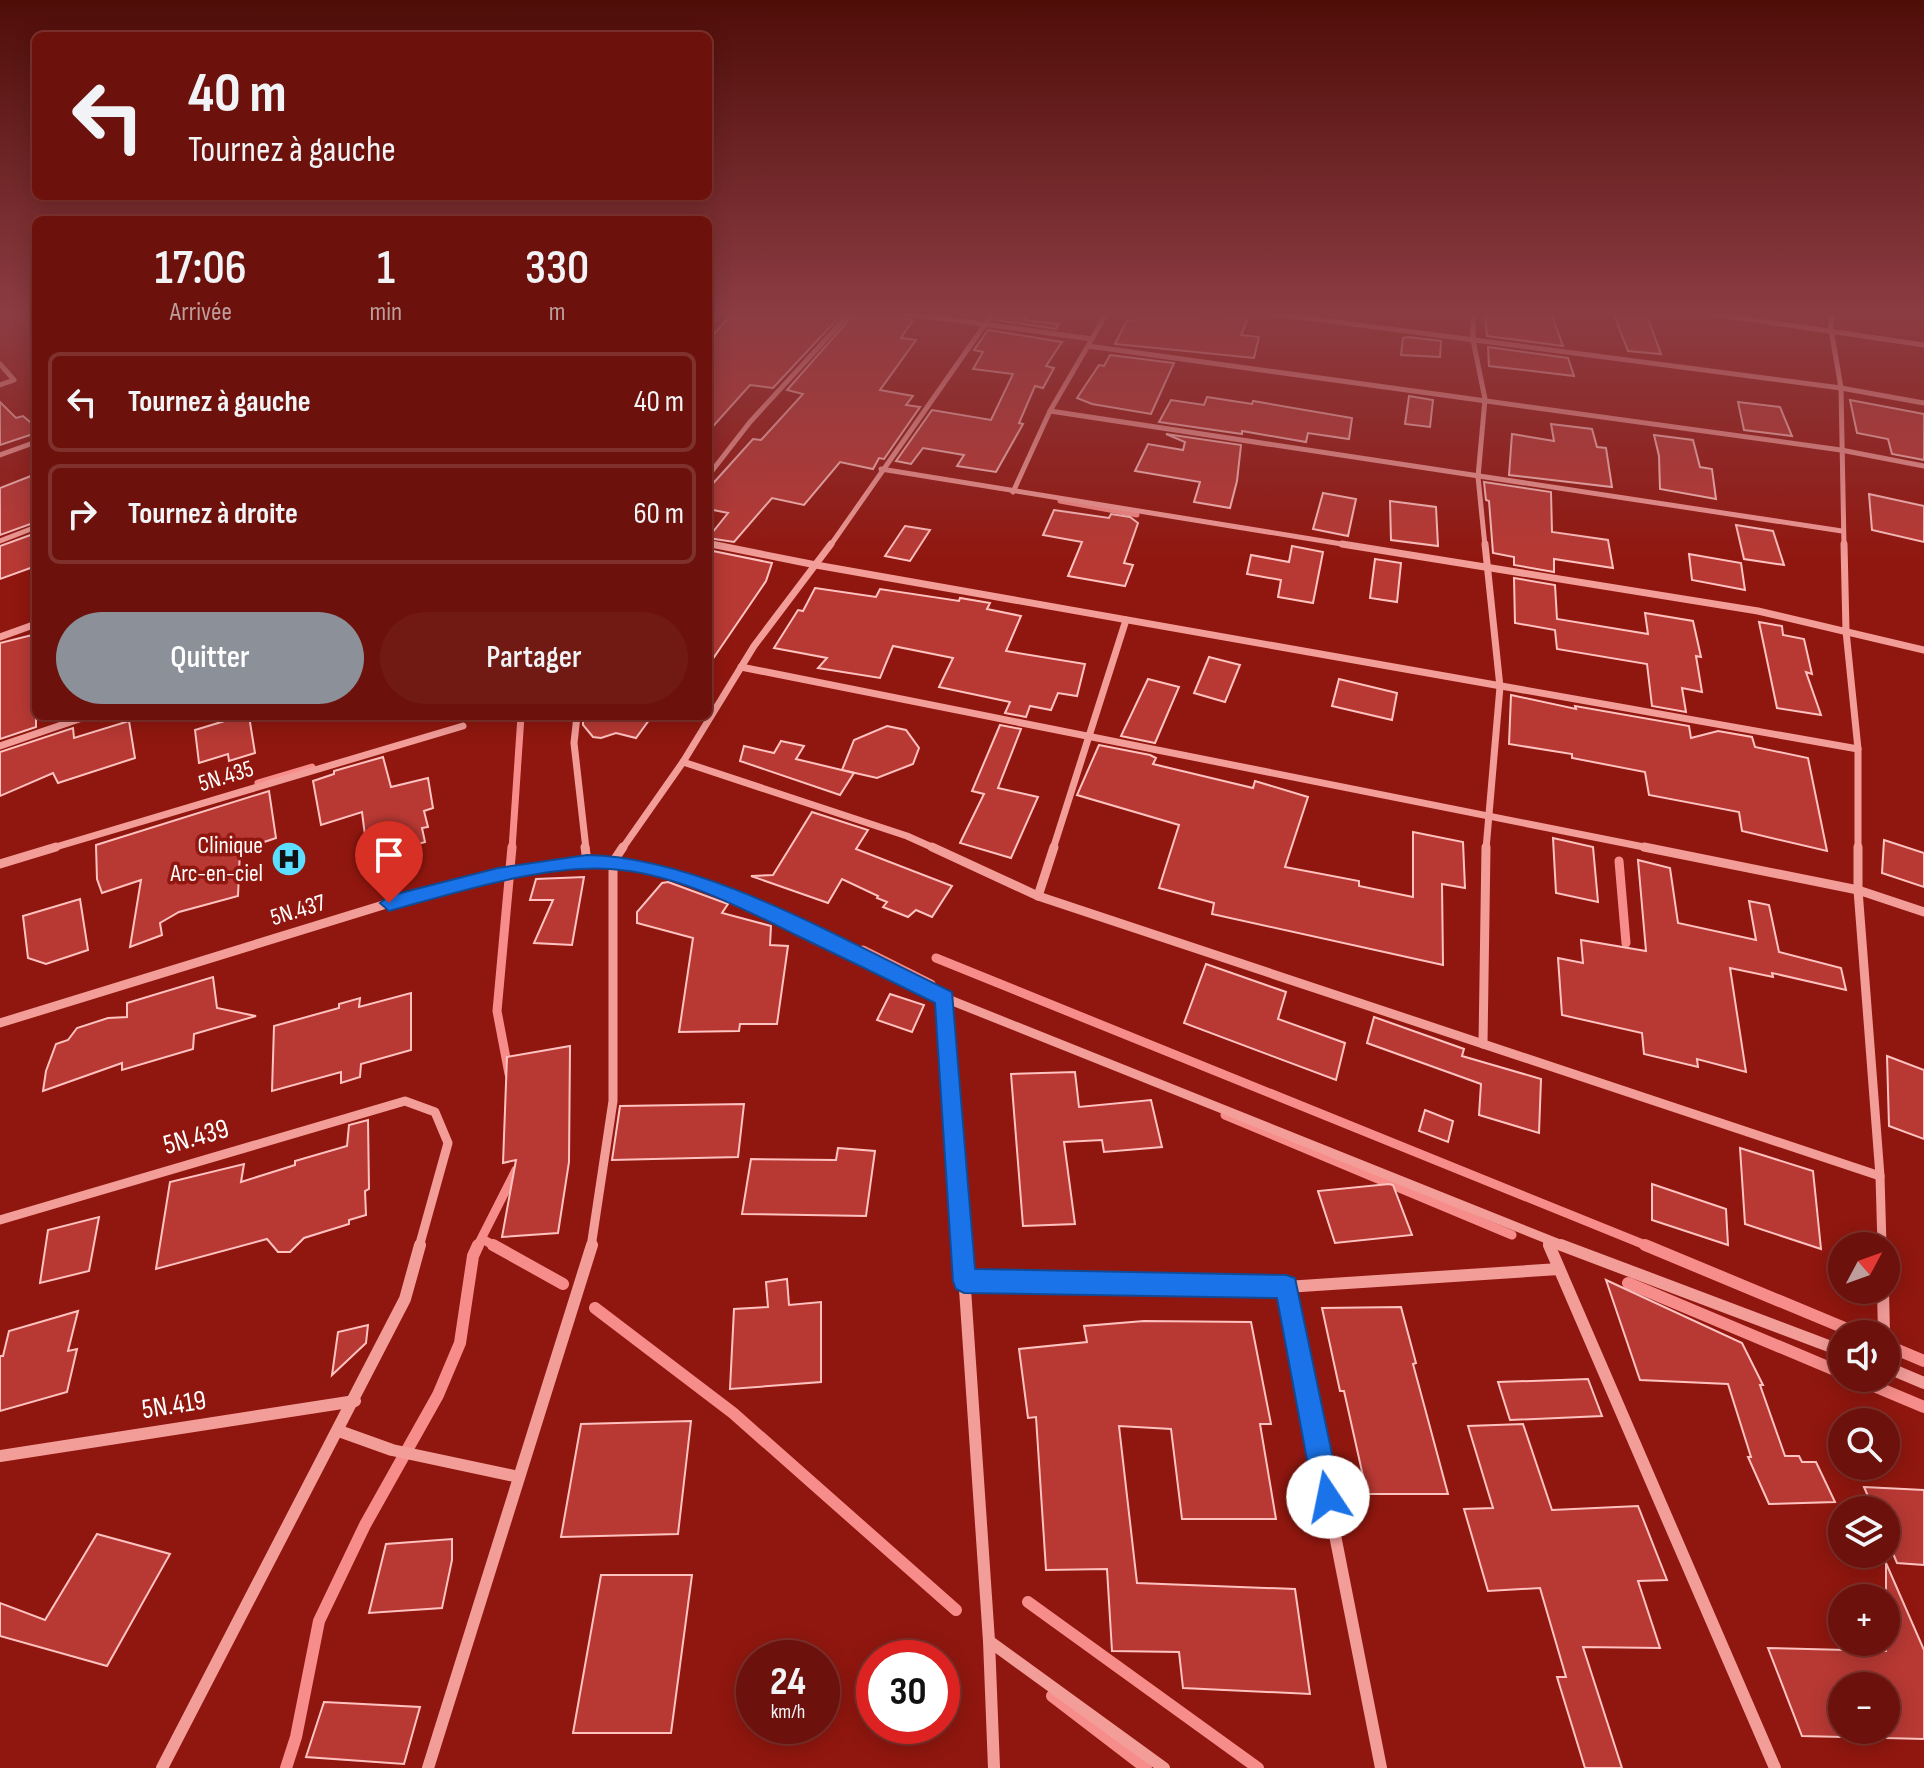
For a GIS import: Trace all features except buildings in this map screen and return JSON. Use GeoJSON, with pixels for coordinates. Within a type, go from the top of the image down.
{"type":"FeatureCollection","features":[{"type":"Feature","properties":{"kind":"street"},"geometry":{"type":"LineString","coordinates":[[712,471],[774,396]]}},
{"type":"Feature","properties":{"kind":"street"},"geometry":{"type":"LineString","coordinates":[[712,714],[741,667],[934,396]]}},
{"type":"Feature","properties":{"kind":"street"},"geometry":{"type":"LineString","coordinates":[[1013,492],[1059,396]]}},
{"type":"Feature","properties":{"kind":"street"},"geometry":{"type":"LineString","coordinates":[[1459,396],[1841,450],[1924,466]]}},
{"type":"Feature","properties":{"kind":"street"},"geometry":{"type":"LineString","coordinates":[[1483,1044],[1487,817],[1500,687],[1490,568],[1478,477],[1484,396]]}},
{"type":"Feature","properties":{"kind":"street"},"geometry":{"type":"LineString","coordinates":[[1841,396],[1846,631],[1858,749],[1858,890],[1882,1232]]}},
{"type":"Feature","properties":{"kind":"street"},"geometry":{"type":"LineString","coordinates":[[1883,396],[1924,403]]}},
{"type":"Feature","properties":{"kind":"street"},"geometry":{"type":"LineString","coordinates":[[1050,411],[1842,531]]}},
{"type":"Feature","properties":{"kind":"street"},"geometry":{"type":"LineString","coordinates":[[0,455],[32,443]]}},
{"type":"Feature","properties":{"kind":"street"},"geometry":{"type":"LineString","coordinates":[[881,469],[1758,611],[1924,650]]}},
{"type":"Feature","properties":{"kind":"street"},"geometry":{"type":"LineString","coordinates":[[0,541],[32,529]]}},
{"type":"Feature","properties":{"kind":"street"},"geometry":{"type":"LineString","coordinates":[[712,544],[816,565],[1858,749]]}},
{"type":"Feature","properties":{"kind":"street"},"geometry":{"type":"LineString","coordinates":[[1038,896],[1126,620]]}},
{"type":"Feature","properties":{"kind":"street"},"geometry":{"type":"LineString","coordinates":[[0,637],[32,625]]}},
{"type":"Feature","properties":{"kind":"street"},"geometry":{"type":"LineString","coordinates":[[741,667],[1858,890],[1924,912]]}},
{"type":"Feature","properties":{"kind":"street"},"geometry":{"type":"LineString","coordinates":[[0,746],[76,720]]}},
{"type":"Feature","properties":{"kind":"street"},"geometry":{"type":"LineString","coordinates":[[577,720],[574,743],[587,862]]}},
{"type":"Feature","properties":{"kind":"street"},"geometry":{"type":"LineString","coordinates":[[428,1768],[593,1241],[613,1101],[613,862],[709,720]]}},
{"type":"Feature","properties":{"kind":"street","name":"5N.435"},"geometry":{"type":"LineString","coordinates":[[0,864],[463,726]]}},
{"type":"Feature","properties":{"kind":"street"},"geometry":{"type":"LineString","coordinates":[[683,762],[907,836],[1038,896],[1880,1176]]}},
{"type":"Feature","properties":{"kind":"street","name":"5N.437"},"geometry":{"type":"LineString","coordinates":[[0,1023],[419,894],[498,875],[587,862],[613,862],[656,870],[743,901],[945,998],[1547,1240],[1828,1346]]}},
{"type":"Feature","properties":{"kind":"street"},"geometry":{"type":"LineString","coordinates":[[945,998],[989,1641],[994,1768]]}},
{"type":"Feature","properties":{"kind":"street","name":"5N.439"},"geometry":{"type":"LineString","coordinates":[[0,1220],[405,1101],[435,1112],[448,1143],[405,1299],[355,1401]]}},
{"type":"Feature","properties":{"kind":"street"},"geometry":{"type":"LineString","coordinates":[[1547,1240],[1775,1768]]}},
{"type":"Feature","properties":{"kind":"street"},"geometry":{"type":"LineString","coordinates":[[964,1281],[1286,1287],[1559,1269]]}},
{"type":"Feature","properties":{"kind":"street"},"geometry":{"type":"LineString","coordinates":[[1286,1287],[1381,1768]]}},
{"type":"Feature","properties":{"kind":"street"},"geometry":{"type":"LineString","coordinates":[[1900,1373],[1924,1383]]}},
{"type":"Feature","properties":{"kind":"street"},"geometry":{"type":"LineString","coordinates":[[162,1768],[355,1401]]}},
{"type":"Feature","properties":{"kind":"street","name":"5N.419"},"geometry":{"type":"LineString","coordinates":[[0,1456],[355,1401]]}},
{"type":"Feature","properties":{"kind":"street"},"geometry":{"type":"LineString","coordinates":[[339,1431],[392,1450],[519,1477]]}},
{"type":"Feature","properties":{"kind":"street"},"geometry":{"type":"LineString","coordinates":[[989,1641],[1164,1768]]}},
{"type":"Feature","properties":{"kind":"waterway"},"geometry":{"type":"LineString","coordinates":[[1060,501],[1137,515]]}},
{"type":"Feature","properties":{"kind":"waterway"},"geometry":{"type":"LineString","coordinates":[[512,849],[521,720]]}},
{"type":"Feature","properties":{"kind":"waterway"},"geometry":{"type":"LineString","coordinates":[[258,783],[312,767]]}},
{"type":"Feature","properties":{"kind":"waterway"},"geometry":{"type":"LineString","coordinates":[[509,1074],[497,1011],[512,847]]}},
{"type":"Feature","properties":{"kind":"waterway"},"geometry":{"type":"LineString","coordinates":[[1619,861],[1626,943]]}},
{"type":"Feature","properties":{"kind":"waterway"},"geometry":{"type":"LineString","coordinates":[[863,950],[931,984]]}},
{"type":"Feature","properties":{"kind":"waterway"},"geometry":{"type":"LineString","coordinates":[[936,958],[1650,1247]]}},
{"type":"Feature","properties":{"kind":"waterway"},"geometry":{"type":"LineString","coordinates":[[1225,1115],[1512,1235]]}},
{"type":"Feature","properties":{"kind":"waterway"},"geometry":{"type":"LineString","coordinates":[[478,1245],[516,1170]]}},
{"type":"Feature","properties":{"kind":"waterway"},"geometry":{"type":"LineString","coordinates":[[482,1239],[497,1247]]}},
{"type":"Feature","properties":{"kind":"waterway"},"geometry":{"type":"LineString","coordinates":[[286,1768],[296,1737],[319,1621],[365,1525],[438,1395],[460,1343],[473,1256],[478,1245]]}},
{"type":"Feature","properties":{"kind":"waterway"},"geometry":{"type":"LineString","coordinates":[[493,1245],[563,1284]]}},
{"type":"Feature","properties":{"kind":"waterway"},"geometry":{"type":"LineString","coordinates":[[1645,1245],[1828,1321]]}},
{"type":"Feature","properties":{"kind":"waterway"},"geometry":{"type":"LineString","coordinates":[[1628,1283],[1828,1367]]}},
{"type":"Feature","properties":{"kind":"waterway"},"geometry":{"type":"LineString","coordinates":[[595,1308],[733,1413],[956,1610]]}},
{"type":"Feature","properties":{"kind":"waterway"},"geometry":{"type":"LineString","coordinates":[[1900,1351],[1924,1361]]}},
{"type":"Feature","properties":{"kind":"waterway"},"geometry":{"type":"LineString","coordinates":[[1888,1392],[1924,1407]]}},
{"type":"Feature","properties":{"kind":"waterway"},"geometry":{"type":"LineString","coordinates":[[1028,1602],[1258,1768]]}},
{"type":"Feature","properties":{"kind":"waterway"},"geometry":{"type":"LineString","coordinates":[[1052,1696],[1146,1768]]}},
{"type":"Feature","properties":{"kind":"place","name":"Clinique Arc-en-ciel"},"geometry":{"type":"Point","coordinates":[289,859]}},
{"type":"Feature","properties":{"kind":"route"},"geometry":{"type":"LineString","coordinates":[[389,903],[498,875],[587,862],[613,862],[656,870],[756,906],[945,998],[964,1281],[1286,1287],[1328,1497]]}}]}
